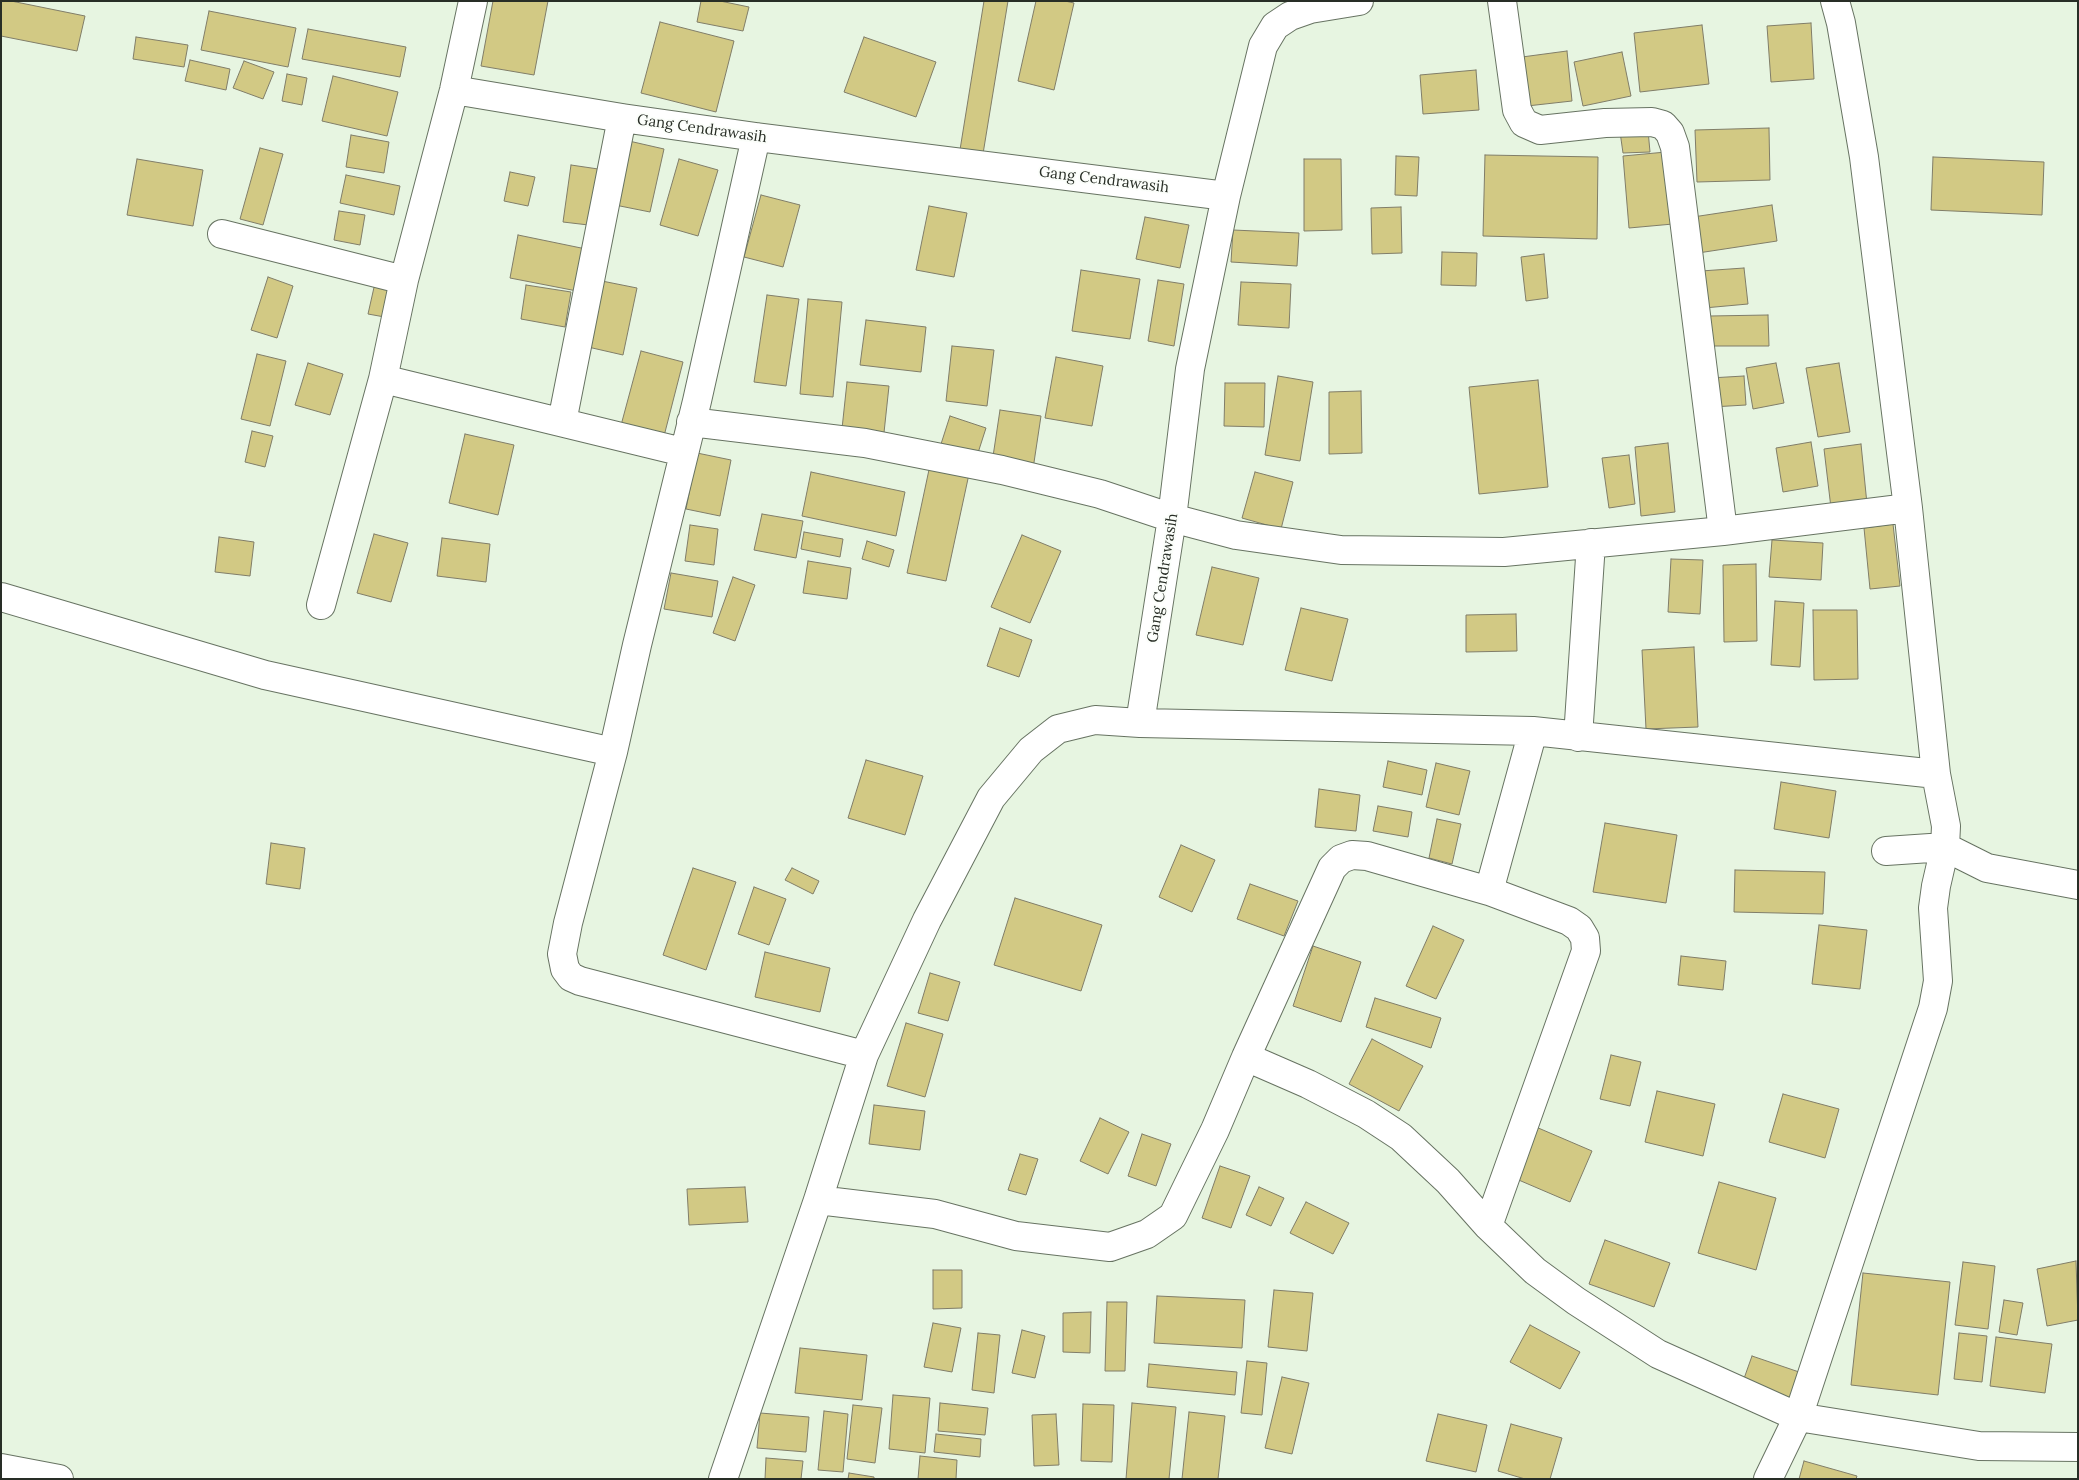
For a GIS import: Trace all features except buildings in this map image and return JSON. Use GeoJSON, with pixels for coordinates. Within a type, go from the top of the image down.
{"type":"FeatureCollection","features":[{"type":"Feature","properties":{"kind":"street"},"geometry":{"type":"LineString","coordinates":[[321,605],[383,379],[404,280],[454,90],[473,1]]}},
{"type":"Feature","properties":{"kind":"street"},"geometry":{"type":"LineString","coordinates":[[1226,196],[1263,46],[1275,26],[1290,16],[1310,9],[1359,1]]}},
{"type":"Feature","properties":{"kind":"street"},"geometry":{"type":"LineString","coordinates":[[1502,1],[1517,110],[1524,123],[1540,130],[1605,123],[1652,122],[1662,125],[1670,133],[1675,147],[1724,531]]}},
{"type":"Feature","properties":{"kind":"street"},"geometry":{"type":"LineString","coordinates":[[1768,1479],[1798,1417],[1933,1008],[1938,981],[1933,908],[1945,847],[1946,826],[1930,774],[1908,508],[1864,157],[1841,23],[1835,1]]}},
{"type":"Feature","properties":{"kind":"street","name":"Gang Cendrawasih"},"geometry":{"type":"LineString","coordinates":[[454,90],[622,118],[756,137],[1226,196],[1190,368],[1172,518],[1140,723]]}},
{"type":"Feature","properties":{"kind":"street"},"geometry":{"type":"LineString","coordinates":[[562,422],[622,118]]}},
{"type":"Feature","properties":{"kind":"street"},"geometry":{"type":"LineString","coordinates":[[756,137],[613,752],[568,923],[562,954],[565,969],[571,977],[580,981],[864,1055]]}},
{"type":"Feature","properties":{"kind":"street"},"geometry":{"type":"LineString","coordinates":[[222,234],[404,280]]}},
{"type":"Feature","properties":{"kind":"street"},"geometry":{"type":"LineString","coordinates":[[383,379],[683,452]]}},
{"type":"Feature","properties":{"kind":"street"},"geometry":{"type":"LineString","coordinates":[[691,422],[865,444],[1002,470],[1100,494],[1172,518],[1236,535],[1341,550],[1504,552],[1724,531],[1908,508]]}},
{"type":"Feature","properties":{"kind":"street"},"geometry":{"type":"LineString","coordinates":[[1578,736],[1591,543]]}},
{"type":"Feature","properties":{"kind":"street"},"geometry":{"type":"LineString","coordinates":[[1,597],[265,675],[613,752]]}},
{"type":"Feature","properties":{"kind":"street"},"geometry":{"type":"LineString","coordinates":[[723,1479],[818,1200],[864,1055],[927,920],[992,798],[1026,757],[1058,728],[1095,720],[1140,723],[1533,731],[1930,774]]}},
{"type":"Feature","properties":{"kind":"street"},"geometry":{"type":"LineString","coordinates":[[1489,892],[1533,731]]}},
{"type":"Feature","properties":{"kind":"street"},"geometry":{"type":"LineString","coordinates":[[1886,851],[1945,847],[1987,868],[2078,885]]}},
{"type":"Feature","properties":{"kind":"street"},"geometry":{"type":"LineString","coordinates":[[818,1200],[935,1214],[1016,1236],[1110,1247],[1147,1234],[1173,1216],[1215,1130],[1332,868],[1341,858],[1367,856],[1489,892],[1569,921],[1579,928],[1585,938],[1586,951],[1488,1226]]}},
{"type":"Feature","properties":{"kind":"street"},"geometry":{"type":"LineString","coordinates":[[1246,1057],[1308,1084],[1366,1114],[1401,1136],[1448,1181],[1488,1226],[1535,1271],[1621,1332],[1658,1354],[1798,1417],[1979,1446],[2078,1447]]}},
{"type":"Feature","properties":{"kind":"street"},"geometry":{"type":"LineString","coordinates":[[1,1468],[59,1479]]}}]}
